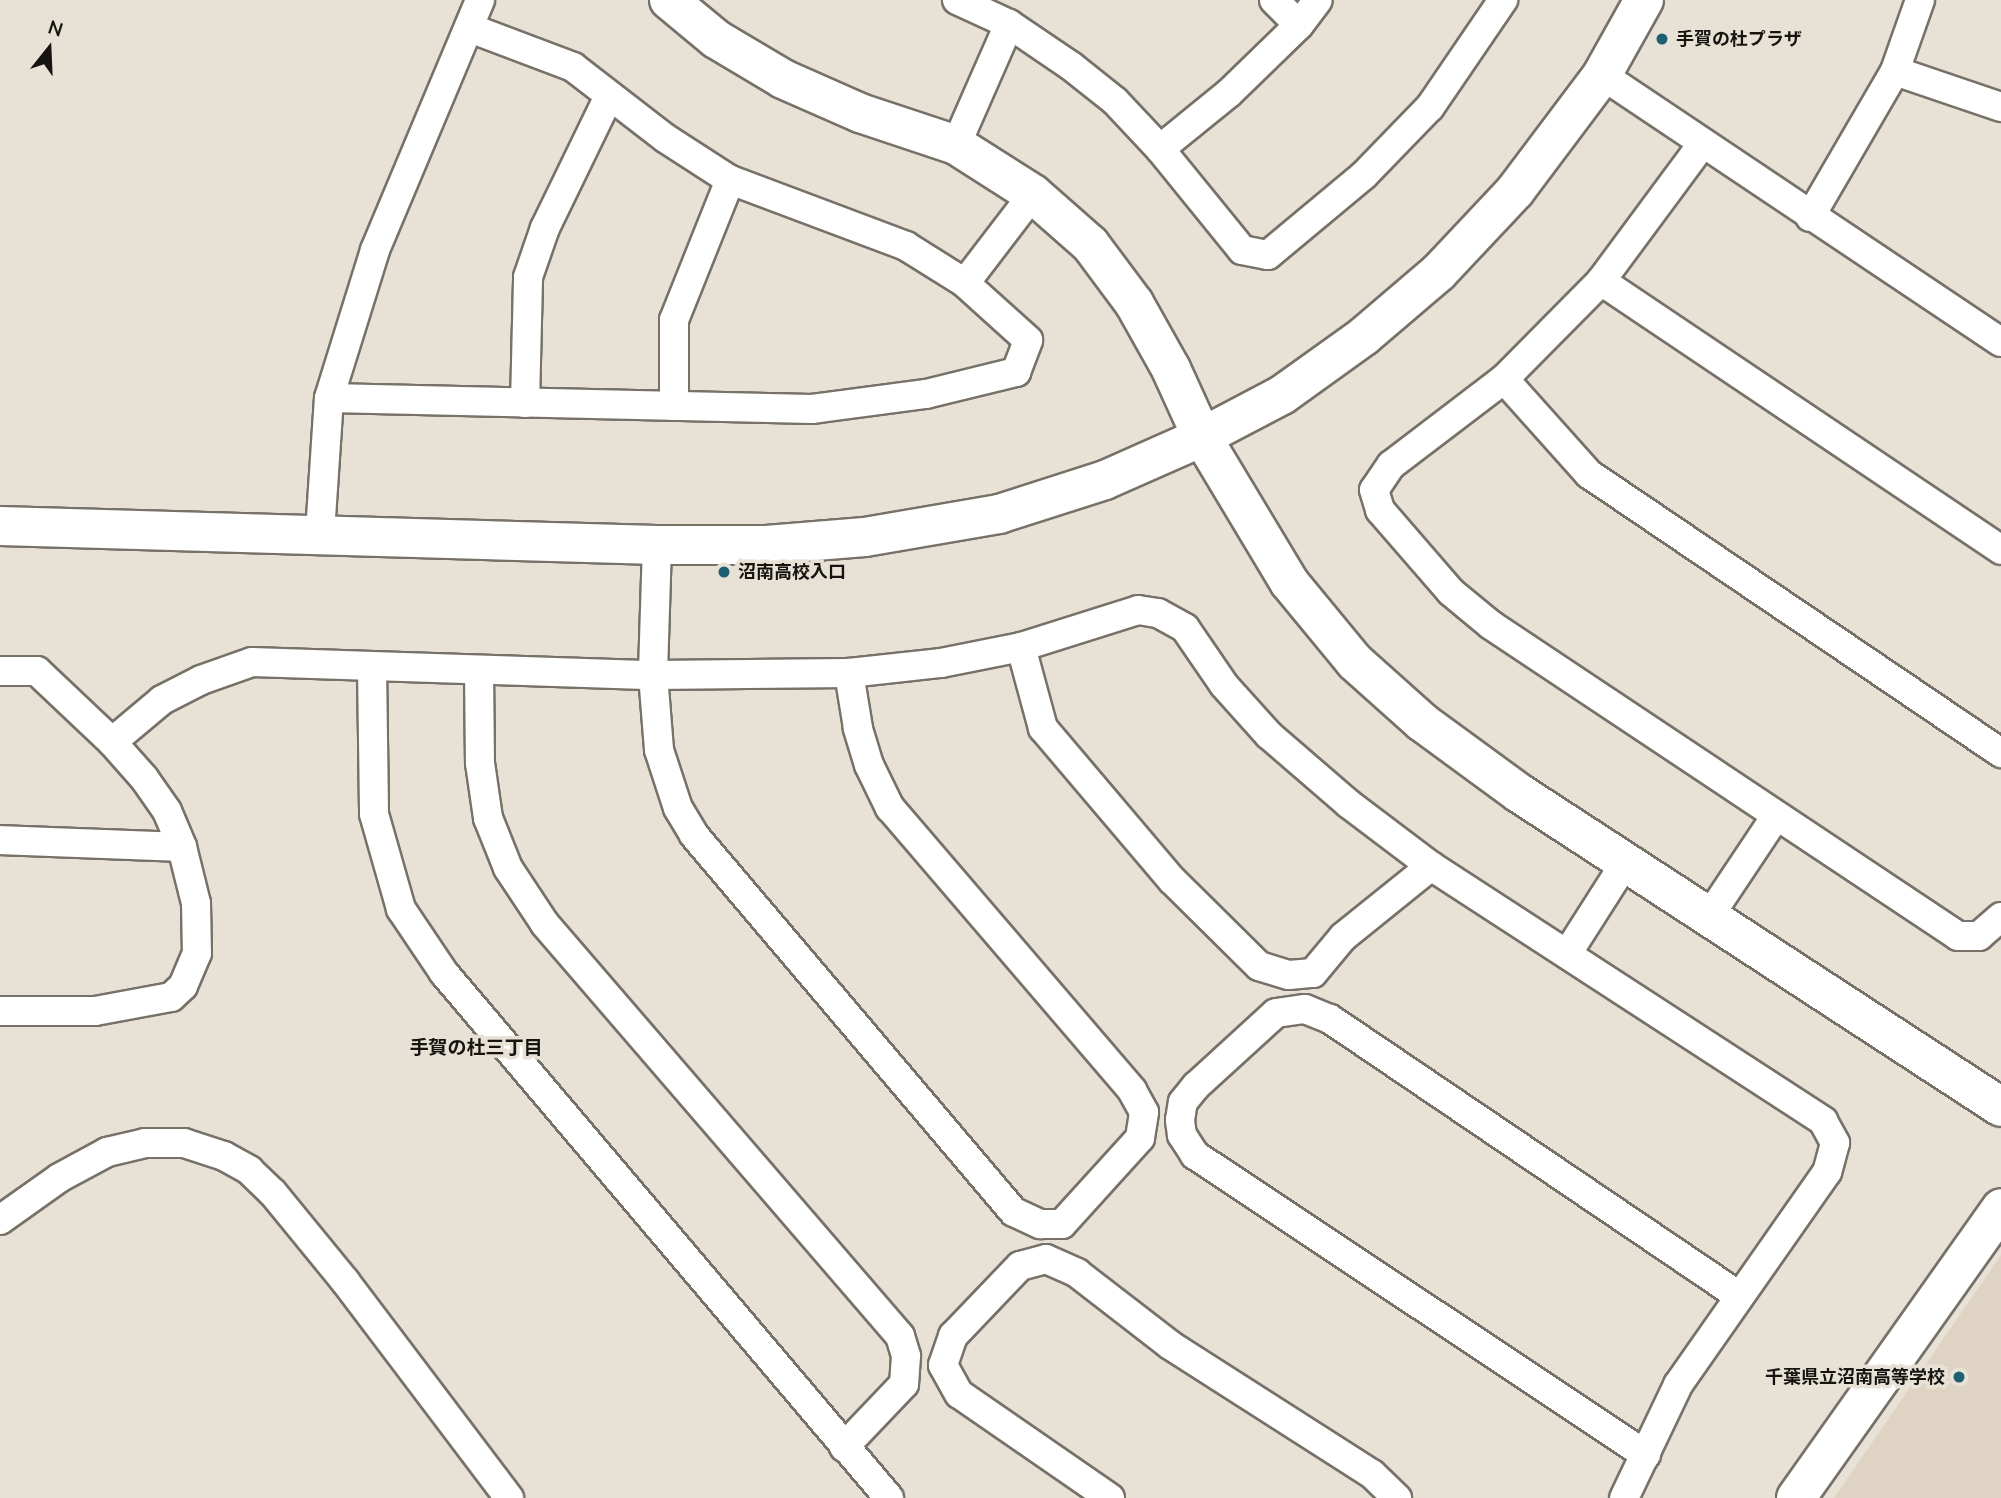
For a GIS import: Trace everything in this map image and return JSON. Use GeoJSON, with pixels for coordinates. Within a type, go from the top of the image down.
{"type":"FeatureCollection","features":[{"type":"Feature","properties":{"kind":"street"},"geometry":{"type":"LineString","coordinates":[[320,533],[329,398],[375,250],[481,0]]}},
{"type":"Feature","properties":{"kind":"street"},"geometry":{"type":"LineString","coordinates":[[669,0],[716,39],[783,79],[860,113],[956,145],[1033,194],[1090,244],[1134,303],[1171,369],[1202,437],[1289,582],[1355,662],[1467,757],[2001,1107]]}},
{"type":"Feature","properties":{"kind":"street"},"geometry":{"type":"LineString","coordinates":[[957,0],[1009,24],[1115,100],[1160,149],[1242,250],[1268,255],[1364,175],[1430,107],[1503,0]]}},
{"type":"Feature","properties":{"kind":"street"},"geometry":{"type":"LineString","coordinates":[[1275,0],[1298,25]]}},
{"type":"Feature","properties":{"kind":"street"},"geometry":{"type":"LineString","coordinates":[[1160,149],[1229,93],[1298,25],[1318,0]]}},
{"type":"Feature","properties":{"kind":"street"},"geometry":{"type":"LineString","coordinates":[[0,526],[320,533],[657,545],[766,545],[865,537],[999,514],[1105,480],[1202,437],[1282,395],[1364,336],[1439,272],[1515,191],[1602,75],[1644,0]]}},
{"type":"Feature","properties":{"kind":"street"},"geometry":{"type":"LineString","coordinates":[[1810,217],[1895,71],[1920,0]]}},
{"type":"Feature","properties":{"kind":"street"},"geometry":{"type":"LineString","coordinates":[[956,145],[1009,24]]}},
{"type":"Feature","properties":{"kind":"street"},"geometry":{"type":"LineString","coordinates":[[329,398],[812,409],[926,394],[1016,372],[1028,340],[965,283],[906,246],[730,180],[665,138],[573,67],[470,28]]}},
{"type":"Feature","properties":{"kind":"street"},"geometry":{"type":"LineString","coordinates":[[1895,71],[2001,107]]}},
{"type":"Feature","properties":{"kind":"street"},"geometry":{"type":"LineString","coordinates":[[1602,75],[1810,217],[2001,342]]}},
{"type":"Feature","properties":{"kind":"street"},"geometry":{"type":"LineString","coordinates":[[525,403],[528,277],[545,228],[609,96]]}},
{"type":"Feature","properties":{"kind":"street"},"geometry":{"type":"LineString","coordinates":[[1703,143],[1601,281],[1504,379],[1391,465],[1374,490],[1380,510],[1451,592],[1491,625],[1958,936],[1979,936],[2001,917]]}},
{"type":"Feature","properties":{"kind":"street"},"geometry":{"type":"LineString","coordinates":[[674,406],[674,320],[730,180]]}},
{"type":"Feature","properties":{"kind":"street"},"geometry":{"type":"LineString","coordinates":[[965,283],[1033,194]]}},
{"type":"Feature","properties":{"kind":"street"},"geometry":{"type":"LineString","coordinates":[[1601,281],[2001,550]]}},
{"type":"Feature","properties":{"kind":"street"},"geometry":{"type":"LineString","coordinates":[[1504,379],[1589,474],[2001,753]]}},
{"type":"Feature","properties":{"kind":"street"},"geometry":{"type":"LineString","coordinates":[[657,545],[653,675],[659,750],[678,808],[694,835],[1014,1212],[1040,1224],[1062,1224],[1140,1138],[1144,1112],[1132,1090],[890,808],[865,753],[849,673]]}},
{"type":"Feature","properties":{"kind":"street"},"geometry":{"type":"LineString","coordinates":[[112,742],[162,700],[201,680],[251,662],[653,675],[849,673],[941,663],[1021,647],[1138,610],[1158,613],[1185,628],[1224,685],[1269,735],[1349,804],[1431,866],[1824,1121],[1835,1143],[1827,1172],[1678,1385],[1624,1498]]}},
{"type":"Feature","properties":{"kind":"street"},"geometry":{"type":"LineString","coordinates":[[1021,647],[1043,728],[1172,880],[1259,966],[1289,975],[1313,973],[1343,937],[1431,866]]}},
{"type":"Feature","properties":{"kind":"street"},"geometry":{"type":"LineString","coordinates":[[372,667],[374,814],[401,909],[444,974],[889,1498]]}},
{"type":"Feature","properties":{"kind":"street"},"geometry":{"type":"LineString","coordinates":[[479,670],[480,763],[488,818],[508,868],[545,924],[900,1336],[906,1356],[904,1384],[844,1447]]}},
{"type":"Feature","properties":{"kind":"street"},"geometry":{"type":"LineString","coordinates":[[0,671],[37,671],[112,742],[167,811],[183,847],[196,904],[197,953],[183,986],[171,997],[95,1011],[0,1011]]}},
{"type":"Feature","properties":{"kind":"street"},"geometry":{"type":"LineString","coordinates":[[1710,915],[1776,816]]}},
{"type":"Feature","properties":{"kind":"street"},"geometry":{"type":"LineString","coordinates":[[0,840],[183,847]]}},
{"type":"Feature","properties":{"kind":"street"},"geometry":{"type":"LineString","coordinates":[[1567,954],[1625,863]]}},
{"type":"Feature","properties":{"kind":"street"},"geometry":{"type":"LineString","coordinates":[[1646,1455],[1195,1155],[1182,1135],[1180,1120],[1183,1102],[1196,1086],[1276,1013],[1305,1009],[1331,1019],[1739,1296]]}},
{"type":"Feature","properties":{"kind":"street"},"geometry":{"type":"LineString","coordinates":[[0,1220],[59,1178],[107,1152],[145,1143],[184,1143],[224,1156],[249,1170],[273,1193],[345,1281],[509,1498]]}},
{"type":"Feature","properties":{"kind":"street"},"geometry":{"type":"LineString","coordinates":[[1796,1498],[2001,1208]]}},
{"type":"Feature","properties":{"kind":"street"},"geometry":{"type":"LineString","coordinates":[[1110,1498],[959,1394],[943,1365],[953,1336],[1020,1266],[1046,1259],[1077,1273],[1170,1345],[1372,1474],[1397,1498]]}},
{"type":"Feature","properties":{"kind":"shaded area","name":"千葉県立沼南高等学校"},"geometry":{"type":"Polygon","coordinates":[[[2001,1255],[2001,1498],[1834,1498],[2001,1255]]]}},
{"type":"Feature","properties":{"kind":"place","name":"手賀の杜プラザ"},"geometry":{"type":"Point","coordinates":[1662,39]}},
{"type":"Feature","properties":{"kind":"place","name":"沼南高校入口"},"geometry":{"type":"Point","coordinates":[724,572]}},
{"type":"Feature","properties":{"kind":"place","name":"千葉県立沼南高等学校"},"geometry":{"type":"Point","coordinates":[1959,1377]}},
{"type":"Feature","properties":{"kind":"district","name":"手賀の杜三丁目"},"geometry":{"type":"Point","coordinates":[476,1049]}}]}
